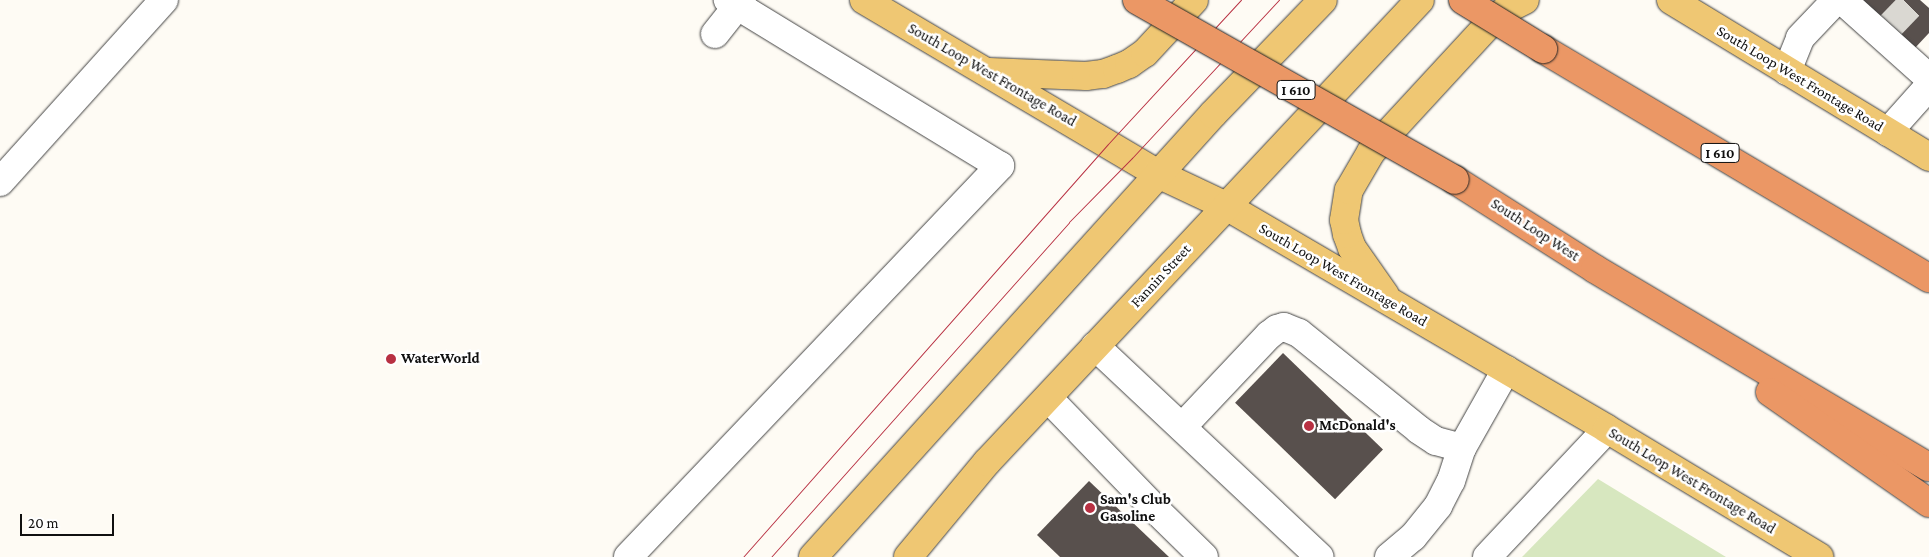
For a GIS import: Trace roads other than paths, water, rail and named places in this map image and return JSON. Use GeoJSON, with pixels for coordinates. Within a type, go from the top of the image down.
{"type":"FeatureCollection","features":[{"type":"Feature","properties":{"kind":"highway","name":"South Loop West"},"geometry":{"type":"LineString","coordinates":[[1137,0],[1455,180],[1595,269],[1929,467]]}},
{"type":"Feature","properties":{"kind":"highway","name":"I 610"},"geometry":{"type":"LineString","coordinates":[[1463,0],[1929,278]]}},
{"type":"Feature","properties":{"kind":"highway"},"geometry":{"type":"LineString","coordinates":[[1897,258],[1929,274]]}},
{"type":"Feature","properties":{"kind":"highway"},"geometry":{"type":"LineString","coordinates":[[1595,269],[1929,503]]}},
{"type":"Feature","properties":{"kind":"main road","name":"South Loop West Frontage Road"},"geometry":{"type":"LineString","coordinates":[[864,0],[1158,174],[1226,206],[1607,429],[1819,557]]}},
{"type":"Feature","properties":{"kind":"main road"},"geometry":{"type":"LineString","coordinates":[[985,72],[1086,76],[1103,74],[1129,64],[1145,53],[1194,0]]}},
{"type":"Feature","properties":{"kind":"main road"},"geometry":{"type":"LineString","coordinates":[[813,557],[1158,174],[1323,0]]}},
{"type":"Feature","properties":{"kind":"main road","name":"Fannin Street"},"geometry":{"type":"LineString","coordinates":[[908,557],[963,489],[1420,0]]}},
{"type":"Feature","properties":{"kind":"main road"},"geometry":{"type":"LineString","coordinates":[[1392,304],[1352,248],[1344,220],[1349,190],[1371,152],[1489,24],[1506,9],[1525,0]]}},
{"type":"Feature","properties":{"kind":"main road"},"geometry":{"type":"LineString","coordinates":[[1666,0],[1671,0]]}},
{"type":"Feature","properties":{"kind":"main road","name":"South Loop West Frontage Road"},"geometry":{"type":"LineString","coordinates":[[1671,0],[1929,157]]}},
{"type":"Feature","properties":{"kind":"lane"},"geometry":{"type":"LineString","coordinates":[[0,182],[164,0]]}},
{"type":"Feature","properties":{"kind":"lane"},"geometry":{"type":"LineString","coordinates":[[628,557],[1000,166],[736,2],[715,34]]}},
{"type":"Feature","properties":{"kind":"lane"},"geometry":{"type":"LineString","coordinates":[[1787,71],[1800,38],[1848,2],[1886,31],[1929,78]]}},
{"type":"Feature","properties":{"kind":"lane"},"geometry":{"type":"LineString","coordinates":[[1888,132],[1929,86]]}},
{"type":"Feature","properties":{"kind":"lane"},"geometry":{"type":"LineString","coordinates":[[1182,428],[1269,335],[1277,328],[1284,327],[1299,333],[1419,430],[1436,441],[1462,448]]}},
{"type":"Feature","properties":{"kind":"lane"},"geometry":{"type":"LineString","coordinates":[[1095,346],[1320,557]]}},
{"type":"Feature","properties":{"kind":"lane"},"geometry":{"type":"LineString","coordinates":[[1389,557],[1413,537],[1438,506],[1451,481],[1462,448],[1506,370]]}},
{"type":"Feature","properties":{"kind":"lane"},"geometry":{"type":"LineString","coordinates":[[1048,398],[1204,557]]}},
{"type":"Feature","properties":{"kind":"lane"},"geometry":{"type":"LineString","coordinates":[[1487,557],[1607,429]]}},
{"type":"Feature","properties":{"kind":"tunnel"},"geometry":{"type":"LineString","coordinates":[[1890,26],[1915,0]]}},
{"type":"Feature","properties":{"kind":"tram line"},"geometry":{"type":"LineString","coordinates":[[743,557],[1108,144],[1241,0]]}},
{"type":"Feature","properties":{"kind":"tram line"},"geometry":{"type":"LineString","coordinates":[[771,557],[1069,222],[1132,158],[1279,0]]}},
{"type":"Feature","properties":{"kind":"place","name":"WaterWorld"},"geometry":{"type":"Point","coordinates":[391,359]}},
{"type":"Feature","properties":{"kind":"place","name":"McDonald's"},"geometry":{"type":"Point","coordinates":[1309,426]}},
{"type":"Feature","properties":{"kind":"place","name":"Sam's Club Gasoline"},"geometry":{"type":"Point","coordinates":[1090,508]}}]}
